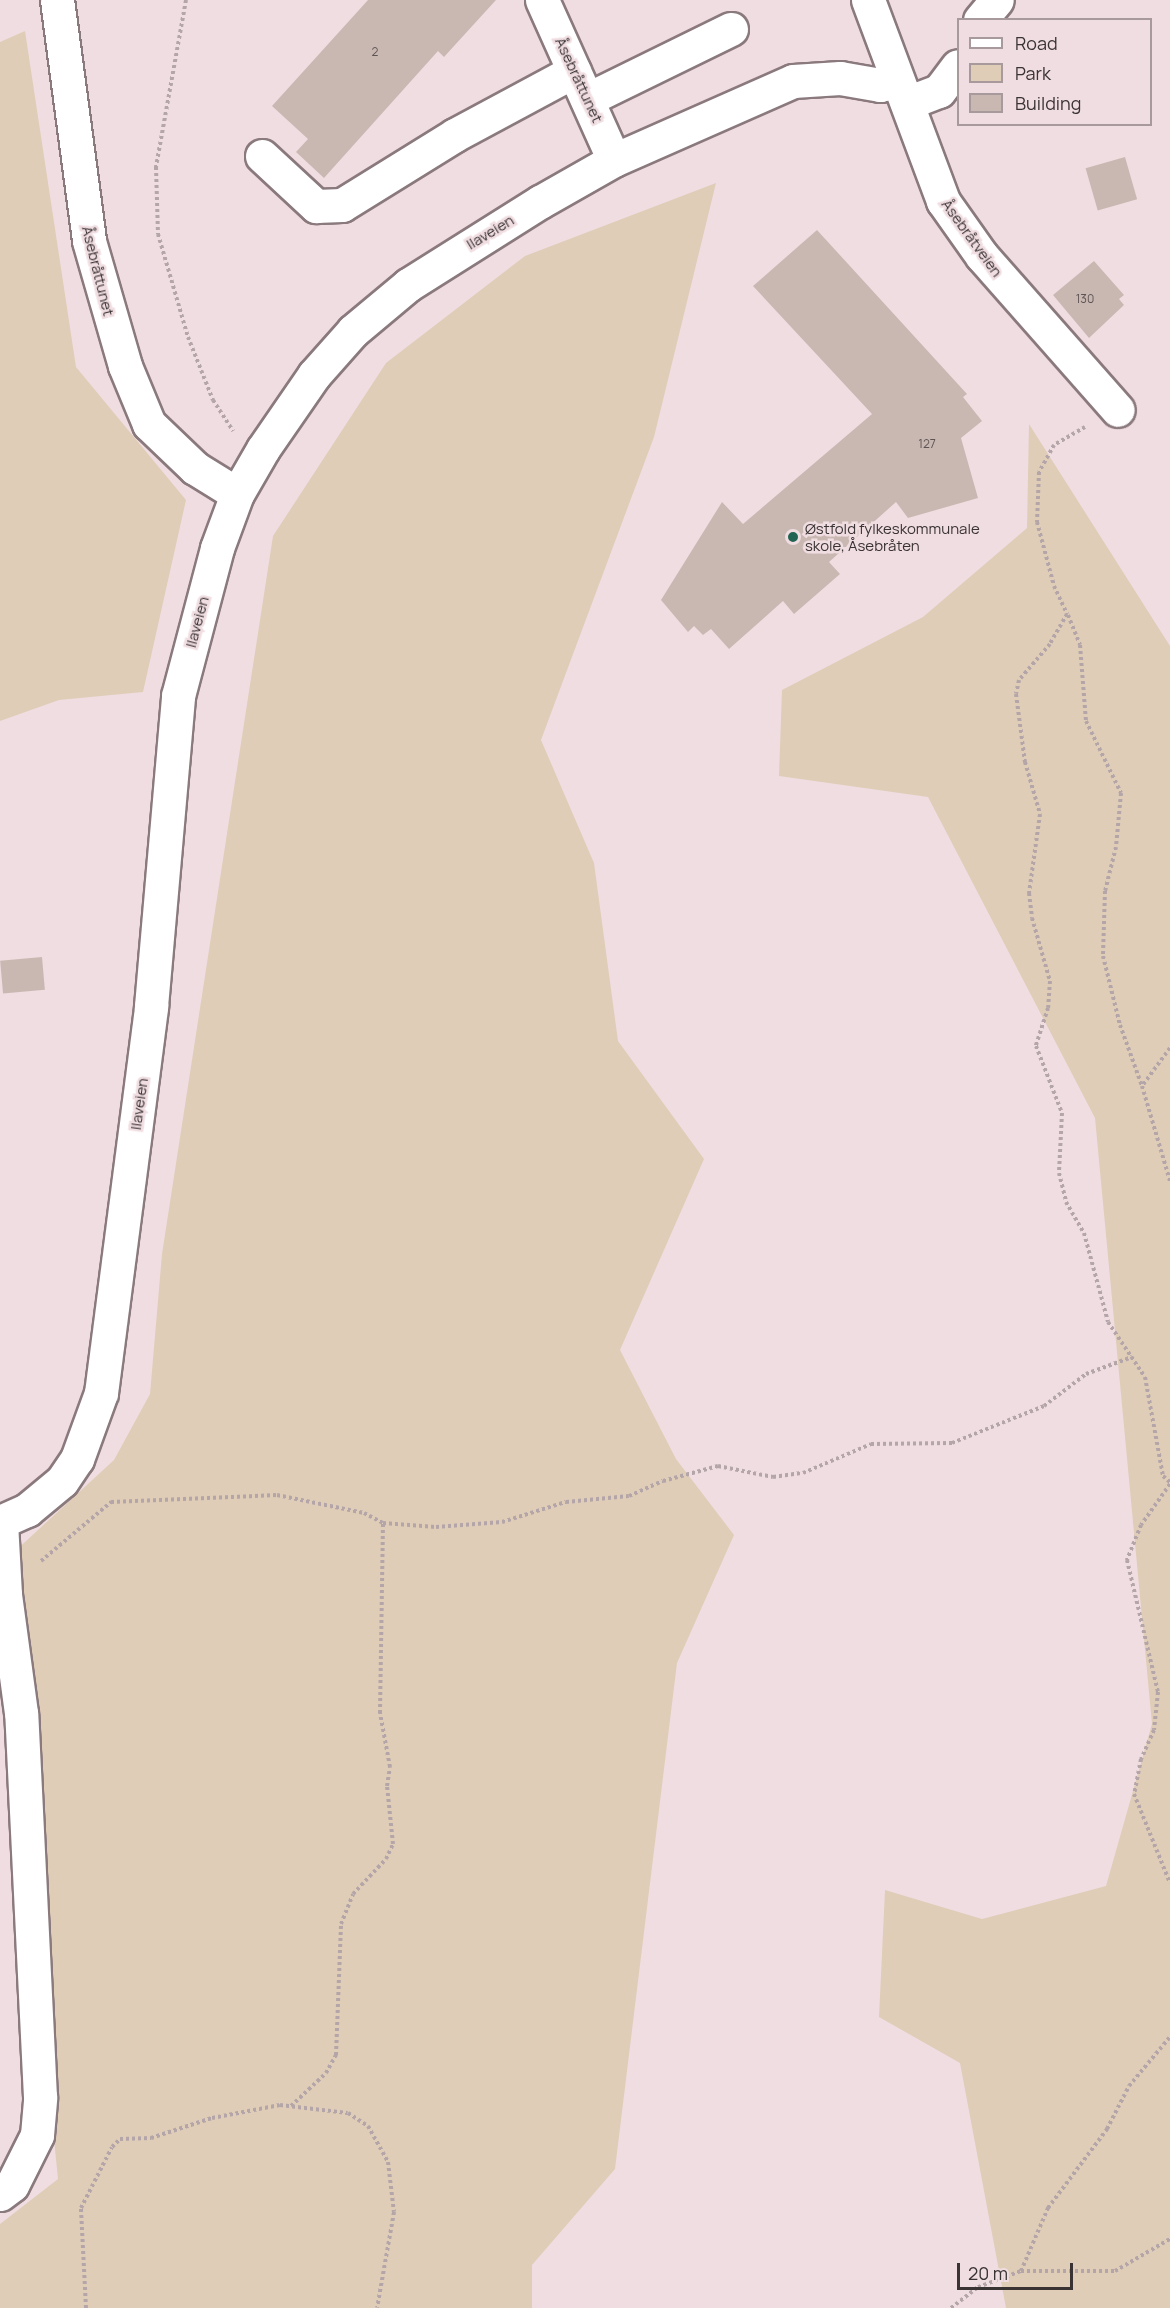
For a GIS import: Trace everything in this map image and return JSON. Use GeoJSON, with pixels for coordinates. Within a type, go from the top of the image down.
{"type":"FeatureCollection","features":[{"type":"Feature","properties":{"kind":"street","name":"Åsebråttunet"},"geometry":{"type":"LineString","coordinates":[[57,0],[89,241],[125,366],[150,424],[195,468],[237,494]]}},
{"type":"Feature","properties":{"kind":"street","name":"Åsebråttunet"},"geometry":{"type":"LineString","coordinates":[[543,0],[614,160]]}},
{"type":"Feature","properties":{"kind":"street","name":"Åsebråtveien"},"geometry":{"type":"LineString","coordinates":[[868,0],[943,201],[982,256],[1118,410]]}},
{"type":"Feature","properties":{"kind":"street"},"geometry":{"type":"LineString","coordinates":[[963,0],[968,18]]}},
{"type":"Feature","properties":{"kind":"street"},"geometry":{"type":"LineString","coordinates":[[982,18],[997,0]]}},
{"type":"Feature","properties":{"kind":"street"},"geometry":{"type":"LineString","coordinates":[[262,156],[316,206],[342,205],[455,135],[731,29]]}},
{"type":"Feature","properties":{"kind":"street","name":"Ilaveien"},"geometry":{"type":"LineString","coordinates":[[1,1522],[27,1510],[62,1481],[77,1459],[101,1394],[151,1006],[178,696],[217,548],[237,494],[263,449],[314,375],[353,331],[463,248],[614,160],[793,81],[840,78],[880,85],[903,92],[939,91],[957,67]]}},
{"type":"Feature","properties":{"kind":"street"},"geometry":{"type":"LineString","coordinates":[[0,2194],[12,2185],[37,2135],[40,2097],[21,1713],[5,1594],[1,1522]]}},
{"type":"Feature","properties":{"kind":"path"},"geometry":{"type":"LineString","coordinates":[[186,0],[156,167],[158,234],[188,337],[213,400],[228,428],[263,449]]}},
{"type":"Feature","properties":{"kind":"path"},"geometry":{"type":"LineString","coordinates":[[1088,426],[1053,445],[1037,482],[1042,547],[1080,645],[1086,720],[1121,794],[1116,848],[1106,883],[1103,956],[1120,1025],[1142,1086],[1170,1181]]}},
{"type":"Feature","properties":{"kind":"path"},"geometry":{"type":"LineString","coordinates":[[1067,614],[1050,644],[1019,680],[1016,694],[1025,762],[1040,814],[1029,893],[1032,918],[1050,981],[1036,1052],[1062,1113],[1059,1173],[1066,1202],[1084,1233],[1108,1322],[1147,1382],[1163,1476],[1170,1483],[1141,1525],[1127,1560],[1158,1692],[1154,1730],[1141,1759],[1134,1794],[1170,1883]]}},
{"type":"Feature","properties":{"kind":"path"},"geometry":{"type":"LineString","coordinates":[[1142,1086],[1170,1048]]}},
{"type":"Feature","properties":{"kind":"path"},"geometry":{"type":"LineString","coordinates":[[5,1594],[111,1502],[278,1495],[364,1513],[383,1523],[436,1527],[502,1522],[566,1502],[629,1496],[663,1481],[718,1466],[780,1476],[831,1464],[871,1444],[940,1446],[1044,1406],[1086,1374],[1132,1357]]}},
{"type":"Feature","properties":{"kind":"path"},"geometry":{"type":"LineString","coordinates":[[291,2106],[326,2073],[336,2055],[341,1924],[353,1894],[386,1859],[393,1844],[387,1786],[390,1767],[380,1713],[383,1523]]}},
{"type":"Feature","properties":{"kind":"path"},"geometry":{"type":"LineString","coordinates":[[1021,2271],[1048,2208],[1107,2129],[1129,2086],[1170,2037]]}},
{"type":"Feature","properties":{"kind":"path"},"geometry":{"type":"LineString","coordinates":[[86,2308],[81,2208],[112,2147],[120,2139],[151,2138],[235,2113],[291,2106],[348,2113],[368,2126],[388,2162],[394,2212],[377,2308]]}},
{"type":"Feature","properties":{"kind":"path"},"geometry":{"type":"LineString","coordinates":[[951,2308],[978,2287],[1021,2271],[1115,2271],[1170,2239]]}},
{"type":"Feature","properties":{"kind":"green space"},"geometry":{"type":"Polygon","coordinates":[[[25,31],[76,367],[186,500],[143,692],[59,700],[0,721],[0,42],[25,31]]]}},
{"type":"Feature","properties":{"kind":"green space"},"geometry":{"type":"Polygon","coordinates":[[[716,183],[654,437],[541,740],[594,863],[618,1041],[704,1159],[620,1350],[676,1459],[734,1535],[677,1663],[615,2169],[532,2265],[532,2308],[0,2308],[0,2224],[58,2179],[0,1605],[0,1565],[114,1460],[150,1394],[162,1254],[273,536],[386,363],[525,256],[716,183]]]}},
{"type":"Feature","properties":{"kind":"green space"},"geometry":{"type":"Polygon","coordinates":[[[1029,424],[1170,646],[1170,2308],[1006,2308],[960,2063],[879,2017],[885,1890],[982,1919],[1106,1886],[1152,1724],[1095,1118],[928,797],[779,776],[782,690],[923,617],[1027,528],[1029,424]]]}},
{"type":"Feature","properties":{"kind":"building"},"geometry":{"type":"Polygon","coordinates":[[[368,0],[496,0],[444,57],[438,51],[324,178],[296,152],[308,139],[272,106],[368,0]]]}},
{"type":"Feature","properties":{"kind":"building"},"geometry":{"type":"Polygon","coordinates":[[[1125,157],[1137,199],[1098,211],[1086,168],[1125,157]]]}},
{"type":"Feature","properties":{"kind":"building"},"geometry":{"type":"Polygon","coordinates":[[[817,230],[967,394],[963,397],[982,421],[961,438],[978,498],[908,518],[896,502],[829,562],[840,574],[794,614],[783,601],[729,649],[711,629],[703,635],[694,626],[688,632],[661,600],[722,502],[743,524],[872,414],[753,286],[817,230]]]}},
{"type":"Feature","properties":{"kind":"building"},"geometry":{"type":"Polygon","coordinates":[[[1094,261],[1124,295],[1119,299],[1124,305],[1089,338],[1053,295],[1094,261]]]}},
{"type":"Feature","properties":{"kind":"building"},"geometry":{"type":"Polygon","coordinates":[[[42,957],[45,990],[3,994],[0,961],[42,957]]]}},
{"type":"Feature","properties":{"kind":"place","name":"Østfold fylkeskommunale skole, Åsebråten"},"geometry":{"type":"Point","coordinates":[793,537]}}]}
